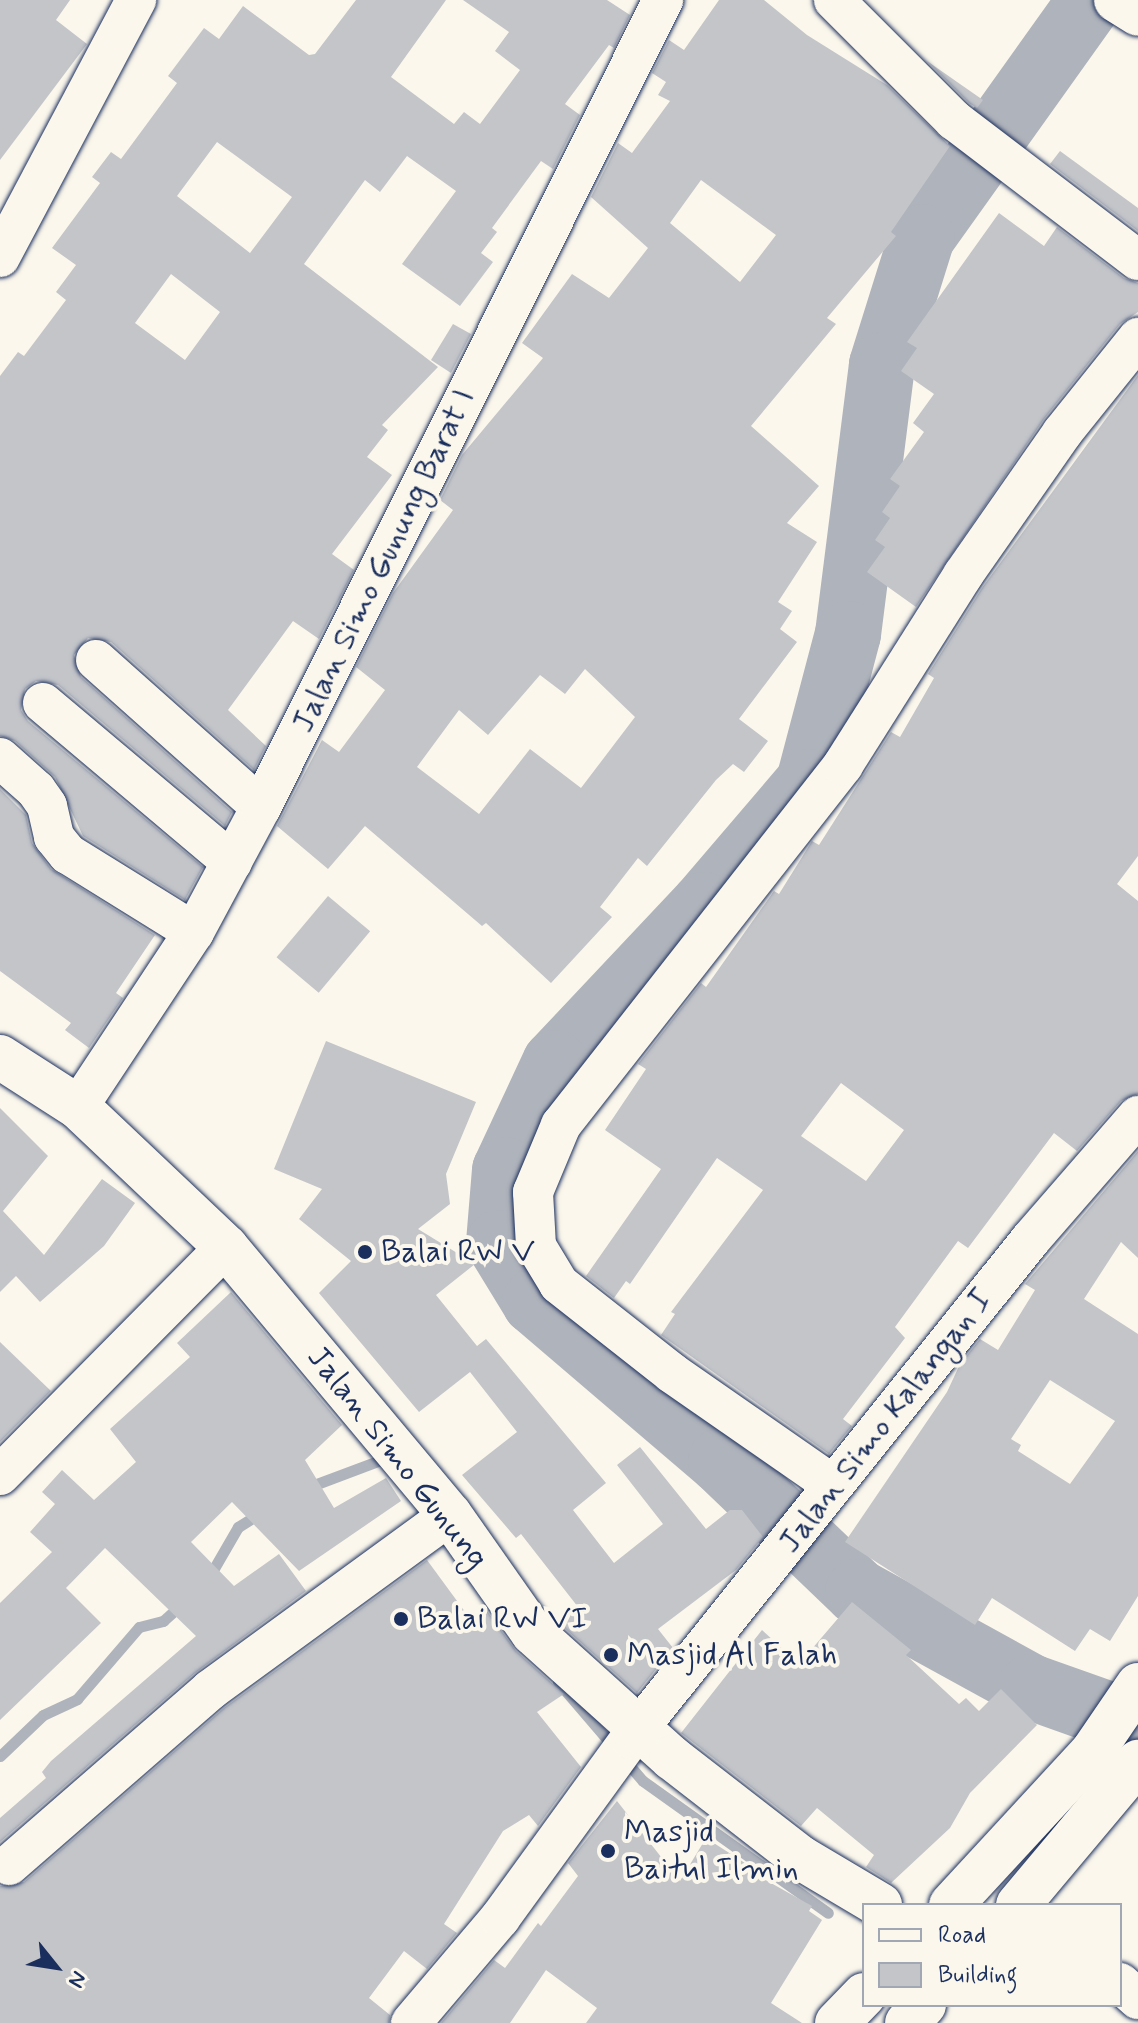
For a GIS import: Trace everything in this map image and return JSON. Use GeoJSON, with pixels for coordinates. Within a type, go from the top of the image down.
{"type":"FeatureCollection","features":[{"type":"Feature","properties":{"kind":"main road"},"geometry":{"type":"LineString","coordinates":[[1117,0],[1138,14]]}},
{"type":"Feature","properties":{"kind":"main road","name":"Jalan Simo Gunung"},"geometry":{"type":"LineString","coordinates":[[0,1057],[78,1107],[226,1247],[439,1523],[533,1633],[624,1748],[877,1903]]}},
{"type":"Feature","properties":{"kind":"main road"},"geometry":{"type":"LineString","coordinates":[[953,1903],[1093,1751],[1134,1691]]}},
{"type":"Feature","properties":{"kind":"main road"},"geometry":{"type":"LineString","coordinates":[[1023,1903],[1133,1769]]}},
{"type":"Feature","properties":{"kind":"main road"},"geometry":{"type":"LineString","coordinates":[[837,2023],[862,1997]]}},
{"type":"Feature","properties":{"kind":"main road"},"geometry":{"type":"LineString","coordinates":[[907,2023],[922,2007]]}},
{"type":"Feature","properties":{"kind":"street"},"geometry":{"type":"LineString","coordinates":[[0,257],[136,0]]}},
{"type":"Feature","properties":{"kind":"street","name":"Jalan Simo Gunung Barat I"},"geometry":{"type":"LineString","coordinates":[[78,1107],[194,932],[232,862],[663,0]]}},
{"type":"Feature","properties":{"kind":"street"},"geometry":{"type":"LineString","coordinates":[[834,0],[954,120],[1138,260]]}},
{"type":"Feature","properties":{"kind":"street"},"geometry":{"type":"LineString","coordinates":[[822,1499],[672,1373],[559,1284],[536,1246],[533,1192],[561,1125],[843,765],[963,575],[1062,433],[1138,338]]}},
{"type":"Feature","properties":{"kind":"street"},"geometry":{"type":"LineString","coordinates":[[96,660],[261,807]]}},
{"type":"Feature","properties":{"kind":"street"},"geometry":{"type":"LineString","coordinates":[[43,703],[232,862]]}},
{"type":"Feature","properties":{"kind":"street"},"geometry":{"type":"LineString","coordinates":[[0,758],[36,790],[47,806],[54,837],[68,854],[194,932]]}},
{"type":"Feature","properties":{"kind":"street","name":"Jalan Simo Kalangan I"},"geometry":{"type":"LineString","coordinates":[[411,2023],[500,1918],[624,1748],[787,1549],[822,1499],[1031,1239],[1138,1116]]}},
{"type":"Feature","properties":{"kind":"street"},"geometry":{"type":"LineString","coordinates":[[0,1475],[226,1247]]}},
{"type":"Feature","properties":{"kind":"street"},"geometry":{"type":"LineString","coordinates":[[9,1865],[210,1690],[439,1523]]}},
{"type":"Feature","properties":{"kind":"street"},"geometry":{"type":"LineString","coordinates":[[1122,1985],[1138,1999]]}},
{"type":"Feature","properties":{"kind":"building"},"geometry":{"type":"Polygon","coordinates":[[[0,0],[70,0],[56,20],[87,44],[0,160],[0,0]]]}},
{"type":"Feature","properties":{"kind":"building"},"geometry":{"type":"Polygon","coordinates":[[[356,0],[446,0],[391,77],[454,124],[464,112],[480,124],[520,70],[495,51],[509,32],[463,0],[607,0],[630,15],[614,48],[609,45],[565,104],[580,115],[553,169],[541,161],[492,228],[497,232],[481,253],[493,262],[460,306],[402,264],[456,191],[407,156],[380,192],[365,180],[304,264],[438,367],[382,425],[388,430],[367,457],[392,475],[332,554],[354,570],[319,639],[293,621],[228,710],[266,746],[254,770],[111,642],[88,638],[74,655],[81,677],[232,812],[225,826],[58,685],[36,681],[25,689],[21,710],[28,721],[203,867],[185,900],[83,836],[55,777],[15,741],[0,736],[0,376],[18,352],[24,356],[66,300],[56,292],[76,265],[52,248],[100,183],[92,177],[111,152],[121,159],[177,83],[168,76],[204,28],[219,39],[243,6],[309,55],[315,54],[356,0]],[[217,142],[177,196],[250,253],[292,197],[217,142]],[[171,274],[135,323],[185,360],[220,312],[171,274]]]}},
{"type":"Feature","properties":{"kind":"building"},"geometry":{"type":"Polygon","coordinates":[[[719,0],[764,0],[807,35],[887,85],[950,146],[891,232],[896,236],[827,318],[836,324],[751,426],[819,486],[787,523],[817,542],[778,602],[792,611],[780,629],[797,642],[739,719],[768,741],[744,772],[733,764],[716,780],[647,866],[638,858],[600,907],[612,917],[551,983],[486,923],[482,926],[365,826],[328,869],[277,826],[322,740],[339,752],[385,690],[356,667],[393,593],[453,510],[440,500],[462,455],[543,358],[522,343],[572,274],[609,298],[648,248],[591,197],[618,143],[632,153],[670,101],[658,95],[666,82],[652,73],[669,40],[684,50],[719,0]],[[701,180],[670,223],[740,282],[776,235],[701,180]],[[585,669],[565,694],[540,675],[488,735],[459,710],[417,767],[479,814],[530,749],[581,788],[635,717],[585,669]]]}},
{"type":"Feature","properties":{"kind":"building"},"geometry":{"type":"Polygon","coordinates":[[[927,61],[983,100],[977,108],[969,103],[927,61]]]}},
{"type":"Feature","properties":{"kind":"building"},"geometry":{"type":"Polygon","coordinates":[[[1060,151],[1138,208],[1138,231],[1050,164],[1060,151]]]}},
{"type":"Feature","properties":{"kind":"building"},"geometry":{"type":"Polygon","coordinates":[[[999,213],[1044,246],[1057,227],[1124,278],[1138,283],[1138,312],[1120,324],[1044,419],[916,607],[867,572],[885,547],[875,540],[890,518],[882,512],[900,486],[890,479],[924,432],[913,423],[934,394],[901,371],[917,348],[907,342],[999,213]]]}},
{"type":"Feature","properties":{"kind":"building"},"geometry":{"type":"Polygon","coordinates":[[[453,324],[471,334],[451,373],[431,360],[453,324]]]}},
{"type":"Feature","properties":{"kind":"building"},"geometry":{"type":"Polygon","coordinates":[[[1138,375],[1138,856],[1117,884],[1138,901],[1138,1094],[1121,1101],[1077,1151],[1054,1133],[968,1248],[958,1241],[895,1327],[905,1338],[843,1419],[852,1426],[829,1454],[661,1335],[675,1314],[671,1312],[763,1190],[717,1158],[630,1284],[626,1281],[614,1298],[586,1276],[661,1169],[605,1130],[646,1069],[638,1064],[701,983],[706,987],[774,891],[779,894],[812,841],[819,845],[891,732],[900,737],[934,678],[928,674],[982,588],[1138,375]],[[841,1083],[801,1136],[866,1181],[904,1130],[841,1083]]]}},
{"type":"Feature","properties":{"kind":"building"},"geometry":{"type":"Polygon","coordinates":[[[0,789],[26,815],[32,843],[51,869],[155,935],[116,993],[123,998],[89,1048],[65,1030],[71,1023],[0,971],[0,789]]]}},
{"type":"Feature","properties":{"kind":"building"},"geometry":{"type":"Polygon","coordinates":[[[328,896],[370,931],[319,993],[277,957],[328,896]]]}},
{"type":"Feature","properties":{"kind":"building"},"geometry":{"type":"Polygon","coordinates":[[[326,1041],[476,1102],[446,1174],[450,1204],[418,1229],[475,1264],[436,1295],[477,1346],[486,1339],[606,1483],[573,1510],[614,1563],[663,1524],[617,1465],[640,1447],[706,1529],[730,1510],[742,1510],[763,1537],[736,1570],[658,1629],[673,1648],[637,1693],[559,1623],[578,1607],[521,1534],[516,1538],[462,1475],[517,1432],[470,1372],[419,1412],[319,1293],[351,1261],[299,1219],[322,1189],[274,1169],[326,1041]]]}},
{"type":"Feature","properties":{"kind":"building"},"geometry":{"type":"Polygon","coordinates":[[[0,1108],[48,1156],[3,1211],[44,1255],[102,1179],[135,1203],[104,1246],[40,1302],[16,1276],[0,1292],[0,1108]]]}},
{"type":"Feature","properties":{"kind":"building"},"geometry":{"type":"Polygon","coordinates":[[[1138,1151],[1138,1258],[1121,1242],[1084,1299],[1138,1334],[1138,1596],[1110,1641],[1090,1629],[1075,1651],[992,1598],[975,1625],[845,1542],[947,1392],[960,1364],[980,1339],[998,1350],[1035,1290],[1025,1284],[1138,1151]],[[1050,1380],[1011,1439],[1021,1445],[1018,1451],[1070,1484],[1115,1421],[1050,1380]]]}},
{"type":"Feature","properties":{"kind":"building"},"geometry":{"type":"Polygon","coordinates":[[[231,1292],[342,1425],[305,1460],[334,1508],[386,1478],[401,1501],[299,1571],[232,1502],[191,1542],[234,1586],[279,1554],[306,1591],[195,1673],[0,1842],[0,1818],[46,1778],[42,1772],[51,1761],[196,1636],[105,1548],[66,1588],[101,1623],[0,1720],[0,1603],[52,1552],[30,1532],[55,1504],[42,1492],[62,1470],[94,1500],[136,1462],[110,1429],[190,1357],[177,1343],[231,1292]]]}},
{"type":"Feature","properties":{"kind":"building"},"geometry":{"type":"Polygon","coordinates":[[[0,1342],[51,1391],[0,1442],[0,1342]]]}},
{"type":"Feature","properties":{"kind":"building"},"geometry":{"type":"Polygon","coordinates":[[[427,1560],[471,1620],[487,1611],[516,1651],[564,1694],[537,1712],[581,1767],[538,1826],[529,1815],[503,1831],[444,1924],[457,1933],[427,1969],[404,1951],[369,1998],[390,2015],[389,2023],[0,2023],[0,1886],[24,1882],[224,1708],[427,1560]]]}},
{"type":"Feature","properties":{"kind":"building"},"geometry":{"type":"Polygon","coordinates":[[[852,1602],[911,1650],[906,1655],[959,1704],[966,1698],[979,1711],[1001,1689],[1037,1725],[970,1793],[950,1828],[891,1883],[866,1867],[874,1855],[817,1808],[801,1826],[681,1733],[762,1630],[799,1664],[852,1602]]]}},
{"type":"Feature","properties":{"kind":"building"},"geometry":{"type":"Polygon","coordinates":[[[617,1801],[680,1881],[706,1838],[762,1874],[760,1877],[812,1906],[809,1911],[822,1920],[771,2003],[802,2023],[586,2023],[597,2008],[546,1970],[510,2023],[441,2023],[494,1960],[505,1968],[538,1923],[541,1926],[578,1876],[568,1863],[617,1801]]]}},
{"type":"Feature","properties":{"kind":"waterway"},"geometry":{"type":"LineString","coordinates":[[1091,0],[922,237],[882,365],[848,634],[809,782],[704,905],[555,1063],[505,1170],[499,1243],[535,1302],[721,1461],[858,1592],[1031,1687],[1127,1721],[1138,1734]]}},
{"type":"Feature","properties":{"kind":"waterway"},"geometry":{"type":"LineString","coordinates":[[306,1488],[386,1458],[389,1463]]}},
{"type":"Feature","properties":{"kind":"waterway"},"geometry":{"type":"LineString","coordinates":[[209,1577],[238,1527],[259,1514]]}},
{"type":"Feature","properties":{"kind":"waterway"},"geometry":{"type":"LineString","coordinates":[[0,1756],[43,1715],[77,1699],[139,1627],[163,1621],[183,1603]]}},
{"type":"Feature","properties":{"kind":"waterway"},"geometry":{"type":"LineString","coordinates":[[558,1682],[643,1781],[828,1913]]}},
{"type":"Feature","properties":{"kind":"place","name":"Balai RW V"},"geometry":{"type":"Point","coordinates":[365,1252]}},
{"type":"Feature","properties":{"kind":"place","name":"Balai RW VI"},"geometry":{"type":"Point","coordinates":[401,1619]}},
{"type":"Feature","properties":{"kind":"place","name":"Masjid Al Falah"},"geometry":{"type":"Point","coordinates":[611,1655]}},
{"type":"Feature","properties":{"kind":"place","name":"Masjid Baitul Ilmin"},"geometry":{"type":"Point","coordinates":[608,1851]}}]}
